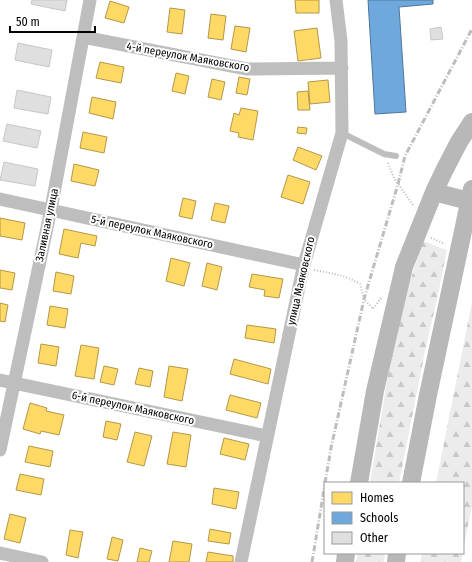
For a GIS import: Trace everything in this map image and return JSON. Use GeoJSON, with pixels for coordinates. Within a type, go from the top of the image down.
{"type":"FeatureCollection","features":[{"type":"Feature","properties":{"kind":"main road"},"geometry":{"type":"LineString","coordinates":[[359,482],[375,391],[404,267],[434,192],[459,142],[472,122]]}},
{"type":"Feature","properties":{"kind":"main road"},"geometry":{"type":"LineString","coordinates":[[411,482],[428,395],[471,195],[434,192]]}},
{"type":"Feature","properties":{"kind":"street","name":"Заливная улица"},"geometry":{"type":"LineString","coordinates":[[0,450],[13,382],[51,209],[90,0]]}},
{"type":"Feature","properties":{"kind":"street","name":"улица Маяковского"},"geometry":{"type":"LineString","coordinates":[[241,562],[303,267],[342,132],[341,41],[336,0]]}},
{"type":"Feature","properties":{"kind":"street","name":"4-й переулок Маяковского"},"geometry":{"type":"LineString","coordinates":[[83,37],[247,69],[342,68]]}},
{"type":"Feature","properties":{"kind":"street","name":"5-й переулок Маяковского"},"geometry":{"type":"LineString","coordinates":[[0,199],[51,209],[303,267]]}},
{"type":"Feature","properties":{"kind":"street","name":"6-й переулок Маяковского"},"geometry":{"type":"LineString","coordinates":[[0,380],[267,436]]}},
{"type":"Feature","properties":{"kind":"street"},"geometry":{"type":"LineString","coordinates":[[0,553],[42,562]]}},
{"type":"Feature","properties":{"kind":"lane"},"geometry":{"type":"LineString","coordinates":[[342,132],[384,154],[396,156]]}},
{"type":"Feature","properties":{"kind":"path"},"geometry":{"type":"LineString","coordinates":[[303,267],[335,274],[360,284],[364,299],[373,309]]}},
{"type":"Feature","properties":{"kind":"green space"},"geometry":{"type":"Polygon","coordinates":[[[423,241],[447,250],[399,482],[370,482],[393,345],[406,294],[423,241]]]}},
{"type":"Feature","properties":{"kind":"green space"},"geometry":{"type":"Polygon","coordinates":[[[472,302],[472,506],[464,546],[464,482],[436,482],[472,302]]]}},
{"type":"Feature","properties":{"kind":"green space"},"geometry":{"type":"Polygon","coordinates":[[[358,554],[385,554],[384,562],[356,562],[358,554]]]}},
{"type":"Feature","properties":{"kind":"green space"},"geometry":{"type":"Polygon","coordinates":[[[422,554],[463,554],[461,562],[420,562],[422,554]]]}},
{"type":"Feature","properties":{"kind":"building: Homes"},"geometry":{"type":"Polygon","coordinates":[[[295,0],[319,0],[319,13],[296,13],[295,0]]]}},
{"type":"Feature","properties":{"kind":"building: Homes"},"geometry":{"type":"Polygon","coordinates":[[[110,1],[129,7],[124,23],[105,18],[110,1]]]}},
{"type":"Feature","properties":{"kind":"building: Homes"},"geometry":{"type":"Polygon","coordinates":[[[170,8],[185,10],[182,34],[167,32],[170,8]]]}},
{"type":"Feature","properties":{"kind":"building: Homes"},"geometry":{"type":"Polygon","coordinates":[[[211,14],[226,16],[223,40],[208,38],[211,14]]]}},
{"type":"Feature","properties":{"kind":"building: Homes"},"geometry":{"type":"Polygon","coordinates":[[[235,26],[250,28],[246,52],[231,49],[235,26]]]}},
{"type":"Feature","properties":{"kind":"building: Homes"},"geometry":{"type":"Polygon","coordinates":[[[317,28],[321,58],[298,61],[294,31],[317,28]]]}},
{"type":"Feature","properties":{"kind":"building: Homes"},"geometry":{"type":"Polygon","coordinates":[[[100,62],[124,67],[121,83],[96,78],[100,62]]]}},
{"type":"Feature","properties":{"kind":"building: Homes"},"geometry":{"type":"Polygon","coordinates":[[[176,73],[189,76],[185,94],[172,91],[176,73]]]}},
{"type":"Feature","properties":{"kind":"building: Homes"},"geometry":{"type":"Polygon","coordinates":[[[239,77],[250,79],[247,95],[236,93],[239,77]]]}},
{"type":"Feature","properties":{"kind":"building: Homes"},"geometry":{"type":"Polygon","coordinates":[[[212,79],[225,82],[221,100],[208,97],[212,79]]]}},
{"type":"Feature","properties":{"kind":"building: Homes"},"geometry":{"type":"Polygon","coordinates":[[[328,80],[330,102],[310,104],[308,82],[328,80]]]}},
{"type":"Feature","properties":{"kind":"building: Homes"},"geometry":{"type":"Polygon","coordinates":[[[308,91],[310,110],[298,110],[297,92],[308,91]]]}},
{"type":"Feature","properties":{"kind":"building: Homes"},"geometry":{"type":"Polygon","coordinates":[[[92,97],[116,102],[113,119],[89,113],[92,97]]]}},
{"type":"Feature","properties":{"kind":"building: Homes"},"geometry":{"type":"Polygon","coordinates":[[[241,108],[258,111],[253,140],[238,137],[239,133],[230,131],[234,113],[239,115],[241,108]]]}},
{"type":"Feature","properties":{"kind":"building: Homes"},"geometry":{"type":"Polygon","coordinates":[[[298,127],[307,128],[306,134],[297,133],[298,127]]]}},
{"type":"Feature","properties":{"kind":"building: Homes"},"geometry":{"type":"Polygon","coordinates":[[[83,132],[107,137],[104,153],[80,148],[83,132]]]}},
{"type":"Feature","properties":{"kind":"building: Homes"},"geometry":{"type":"Polygon","coordinates":[[[298,147],[322,156],[316,170],[293,160],[298,147]]]}},
{"type":"Feature","properties":{"kind":"building: Homes"},"geometry":{"type":"Polygon","coordinates":[[[74,164],[99,170],[95,186],[71,181],[74,164]]]}},
{"type":"Feature","properties":{"kind":"building: Homes"},"geometry":{"type":"Polygon","coordinates":[[[288,175],[310,182],[303,204],[281,197],[288,175]]]}},
{"type":"Feature","properties":{"kind":"building: Homes"},"geometry":{"type":"Polygon","coordinates":[[[183,198],[196,201],[192,219],[179,216],[183,198]]]}},
{"type":"Feature","properties":{"kind":"building: Homes"},"geometry":{"type":"Polygon","coordinates":[[[215,203],[229,206],[225,223],[211,220],[215,203]]]}},
{"type":"Feature","properties":{"kind":"building: Homes"},"geometry":{"type":"Polygon","coordinates":[[[0,218],[25,223],[22,240],[0,236],[0,218]]]}},
{"type":"Feature","properties":{"kind":"building: Homes"},"geometry":{"type":"Polygon","coordinates":[[[64,229],[97,236],[95,246],[81,243],[78,258],[59,254],[64,229]]]}},
{"type":"Feature","properties":{"kind":"building: Homes"},"geometry":{"type":"Polygon","coordinates":[[[171,258],[190,263],[184,286],[166,281],[171,258]]]}},
{"type":"Feature","properties":{"kind":"building: Homes"},"geometry":{"type":"Polygon","coordinates":[[[207,263],[222,267],[217,290],[202,286],[207,263]]]}},
{"type":"Feature","properties":{"kind":"building: Homes"},"geometry":{"type":"Polygon","coordinates":[[[0,270],[15,273],[12,290],[0,288],[0,270]]]}},
{"type":"Feature","properties":{"kind":"building: Homes"},"geometry":{"type":"Polygon","coordinates":[[[56,272],[74,276],[71,294],[53,291],[56,272]]]}},
{"type":"Feature","properties":{"kind":"building: Homes"},"geometry":{"type":"Polygon","coordinates":[[[252,274],[283,279],[279,298],[264,296],[265,290],[249,287],[252,274]]]}},
{"type":"Feature","properties":{"kind":"building: Homes"},"geometry":{"type":"Polygon","coordinates":[[[0,303],[8,305],[5,322],[0,321],[0,303]]]}},
{"type":"Feature","properties":{"kind":"building: Homes"},"geometry":{"type":"Polygon","coordinates":[[[50,306],[68,309],[65,328],[47,325],[50,306]]]}},
{"type":"Feature","properties":{"kind":"building: Homes"},"geometry":{"type":"Polygon","coordinates":[[[247,325],[276,329],[274,343],[245,338],[247,325]]]}},
{"type":"Feature","properties":{"kind":"building: Homes"},"geometry":{"type":"Polygon","coordinates":[[[41,344],[59,347],[56,366],[38,363],[41,344]]]}},
{"type":"Feature","properties":{"kind":"building: Homes"},"geometry":{"type":"Polygon","coordinates":[[[81,345],[99,348],[94,379],[75,376],[81,345]]]}},
{"type":"Feature","properties":{"kind":"building: Homes"},"geometry":{"type":"Polygon","coordinates":[[[234,359],[271,369],[268,384],[230,374],[234,359]]]}},
{"type":"Feature","properties":{"kind":"building: Homes"},"geometry":{"type":"Polygon","coordinates":[[[104,366],[118,369],[114,385],[100,382],[104,366]]]}},
{"type":"Feature","properties":{"kind":"building: Homes"},"geometry":{"type":"Polygon","coordinates":[[[169,366],[188,369],[182,401],[164,397],[169,366]]]}},
{"type":"Feature","properties":{"kind":"building: Homes"},"geometry":{"type":"Polygon","coordinates":[[[139,368],[153,371],[150,387],[135,384],[139,368]]]}},
{"type":"Feature","properties":{"kind":"building: Homes"},"geometry":{"type":"Polygon","coordinates":[[[230,395],[261,403],[257,418],[226,410],[230,395]]]}},
{"type":"Feature","properties":{"kind":"building: Homes"},"geometry":{"type":"Polygon","coordinates":[[[30,403],[47,408],[46,411],[64,415],[59,435],[41,431],[40,434],[23,429],[30,403]]]}},
{"type":"Feature","properties":{"kind":"building: Homes"},"geometry":{"type":"Polygon","coordinates":[[[106,421],[121,424],[117,440],[103,437],[106,421]]]}},
{"type":"Feature","properties":{"kind":"building: Homes"},"geometry":{"type":"Polygon","coordinates":[[[135,432],[152,436],[144,466],[127,462],[135,432]]]}},
{"type":"Feature","properties":{"kind":"building: Homes"},"geometry":{"type":"Polygon","coordinates":[[[173,432],[191,435],[186,467],[167,464],[173,432]]]}},
{"type":"Feature","properties":{"kind":"building: Homes"},"geometry":{"type":"Polygon","coordinates":[[[224,438],[249,444],[245,460],[220,454],[224,438]]]}},
{"type":"Feature","properties":{"kind":"building: Homes"},"geometry":{"type":"Polygon","coordinates":[[[29,446],[53,451],[50,467],[25,462],[29,446]]]}},
{"type":"Feature","properties":{"kind":"building: Homes"},"geometry":{"type":"Polygon","coordinates":[[[20,474],[44,479],[41,495],[16,490],[20,474]]]}},
{"type":"Feature","properties":{"kind":"building: Homes"},"geometry":{"type":"Polygon","coordinates":[[[214,488],[239,492],[236,509],[212,504],[214,488]]]}},
{"type":"Feature","properties":{"kind":"building: Homes"},"geometry":{"type":"Polygon","coordinates":[[[10,514],[26,518],[20,543],[4,539],[10,514]]]}},
{"type":"Feature","properties":{"kind":"building: Homes"},"geometry":{"type":"Polygon","coordinates":[[[210,529],[231,533],[229,544],[208,541],[210,529]]]}},
{"type":"Feature","properties":{"kind":"building: Homes"},"geometry":{"type":"Polygon","coordinates":[[[70,530],[83,532],[78,558],[66,555],[70,530]]]}},
{"type":"Feature","properties":{"kind":"building: Homes"},"geometry":{"type":"Polygon","coordinates":[[[112,537],[123,540],[118,561],[107,559],[112,537]]]}},
{"type":"Feature","properties":{"kind":"building: Homes"},"geometry":{"type":"Polygon","coordinates":[[[173,541],[192,544],[189,562],[169,562],[173,541]]]}},
{"type":"Feature","properties":{"kind":"building: Homes"},"geometry":{"type":"Polygon","coordinates":[[[140,548],[152,551],[149,562],[137,562],[140,548]]]}},
{"type":"Feature","properties":{"kind":"building: Homes"},"geometry":{"type":"Polygon","coordinates":[[[208,552],[233,556],[233,562],[206,562],[208,552]]]}},
{"type":"Feature","properties":{"kind":"building: Schools"},"geometry":{"type":"Polygon","coordinates":[[[368,0],[433,0],[433,4],[399,7],[406,112],[375,114],[368,0]]]}},
{"type":"Feature","properties":{"kind":"building: Other"},"geometry":{"type":"Polygon","coordinates":[[[32,0],[67,0],[65,11],[31,4],[32,0]]]}},
{"type":"Feature","properties":{"kind":"building: Other"},"geometry":{"type":"Polygon","coordinates":[[[441,27],[443,39],[431,40],[430,29],[441,27]]]}},
{"type":"Feature","properties":{"kind":"building: Other"},"geometry":{"type":"Polygon","coordinates":[[[18,43],[52,50],[49,67],[15,60],[18,43]]]}},
{"type":"Feature","properties":{"kind":"building: Other"},"geometry":{"type":"Polygon","coordinates":[[[17,90],[51,97],[48,114],[14,108],[17,90]]]}},
{"type":"Feature","properties":{"kind":"building: Other"},"geometry":{"type":"Polygon","coordinates":[[[7,124],[41,131],[37,148],[3,141],[7,124]]]}},
{"type":"Feature","properties":{"kind":"building: Other"},"geometry":{"type":"Polygon","coordinates":[[[4,162],[38,169],[35,186],[0,180],[4,162]]]}},
{"type":"Feature","properties":{"kind":"railway"},"geometry":{"type":"LineString","coordinates":[[325,482],[331,448],[364,299],[405,156],[472,29]]}},
{"type":"Feature","properties":{"kind":"railway"},"geometry":{"type":"LineString","coordinates":[[312,562],[324,490]]}}]}
